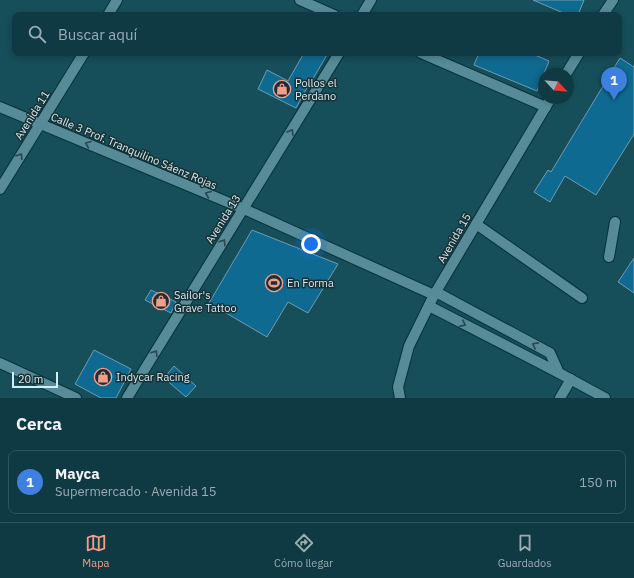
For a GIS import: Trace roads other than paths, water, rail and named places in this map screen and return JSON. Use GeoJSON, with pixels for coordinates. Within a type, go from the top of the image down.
{"type":"FeatureCollection","features":[{"type":"Feature","properties":{"kind":"street"},"geometry":{"type":"LineString","coordinates":[[110,12],[117,0]]}},
{"type":"Feature","properties":{"kind":"street"},"geometry":{"type":"LineString","coordinates":[[300,0],[327,12]]}},
{"type":"Feature","properties":{"kind":"street"},"geometry":{"type":"LineString","coordinates":[[364,12],[371,0]]}},
{"type":"Feature","properties":{"kind":"street"},"geometry":{"type":"LineString","coordinates":[[605,12],[613,0]]}},
{"type":"Feature","properties":{"kind":"street","name":"Avenida 11"},"geometry":{"type":"LineString","coordinates":[[0,189],[82,56]]}},
{"type":"Feature","properties":{"kind":"street","name":"Avenida 13"},"geometry":{"type":"LineString","coordinates":[[127,398],[337,56]]}},
{"type":"Feature","properties":{"kind":"street"},"geometry":{"type":"LineString","coordinates":[[428,56],[546,107]]}},
{"type":"Feature","properties":{"kind":"street"},"geometry":{"type":"LineString","coordinates":[[570,68],[577,56]]}},
{"type":"Feature","properties":{"kind":"street","name":"Avenida 15"},"geometry":{"type":"LineString","coordinates":[[400,398],[398,387],[409,346],[428,306],[548,104]]}},
{"type":"Feature","properties":{"kind":"street","name":"Calle 3 Prof. Tranquilino Sáenz Rojas"},"geometry":{"type":"LineString","coordinates":[[0,107],[244,209],[435,294],[550,353],[559,373]]}},
{"type":"Feature","properties":{"kind":"street"},"geometry":{"type":"LineString","coordinates":[[609,256],[615,222]]}},
{"type":"Feature","properties":{"kind":"street"},"geometry":{"type":"LineString","coordinates":[[476,224],[582,298]]}},
{"type":"Feature","properties":{"kind":"street"},"geometry":{"type":"LineString","coordinates":[[428,306],[605,398]]}},
{"type":"Feature","properties":{"kind":"street"},"geometry":{"type":"LineString","coordinates":[[0,363],[76,398]]}},
{"type":"Feature","properties":{"kind":"street"},"geometry":{"type":"LineString","coordinates":[[560,398],[571,379]]}},
{"type":"Feature","properties":{"kind":"place","name":"Pollos el Perdano"},"geometry":{"type":"Point","coordinates":[282,89]}},
{"type":"Feature","properties":{"kind":"place","name":"Mayca"},"geometry":{"type":"Point","coordinates":[614,100]}},
{"type":"Feature","properties":{"kind":"place","name":"En Forma"},"geometry":{"type":"Point","coordinates":[274,283]}},
{"type":"Feature","properties":{"kind":"place","name":"Sailor's Grave Tattoo"},"geometry":{"type":"Point","coordinates":[161,301]}},
{"type":"Feature","properties":{"kind":"place","name":"Indycar Racing"},"geometry":{"type":"Point","coordinates":[103,377]}}]}
